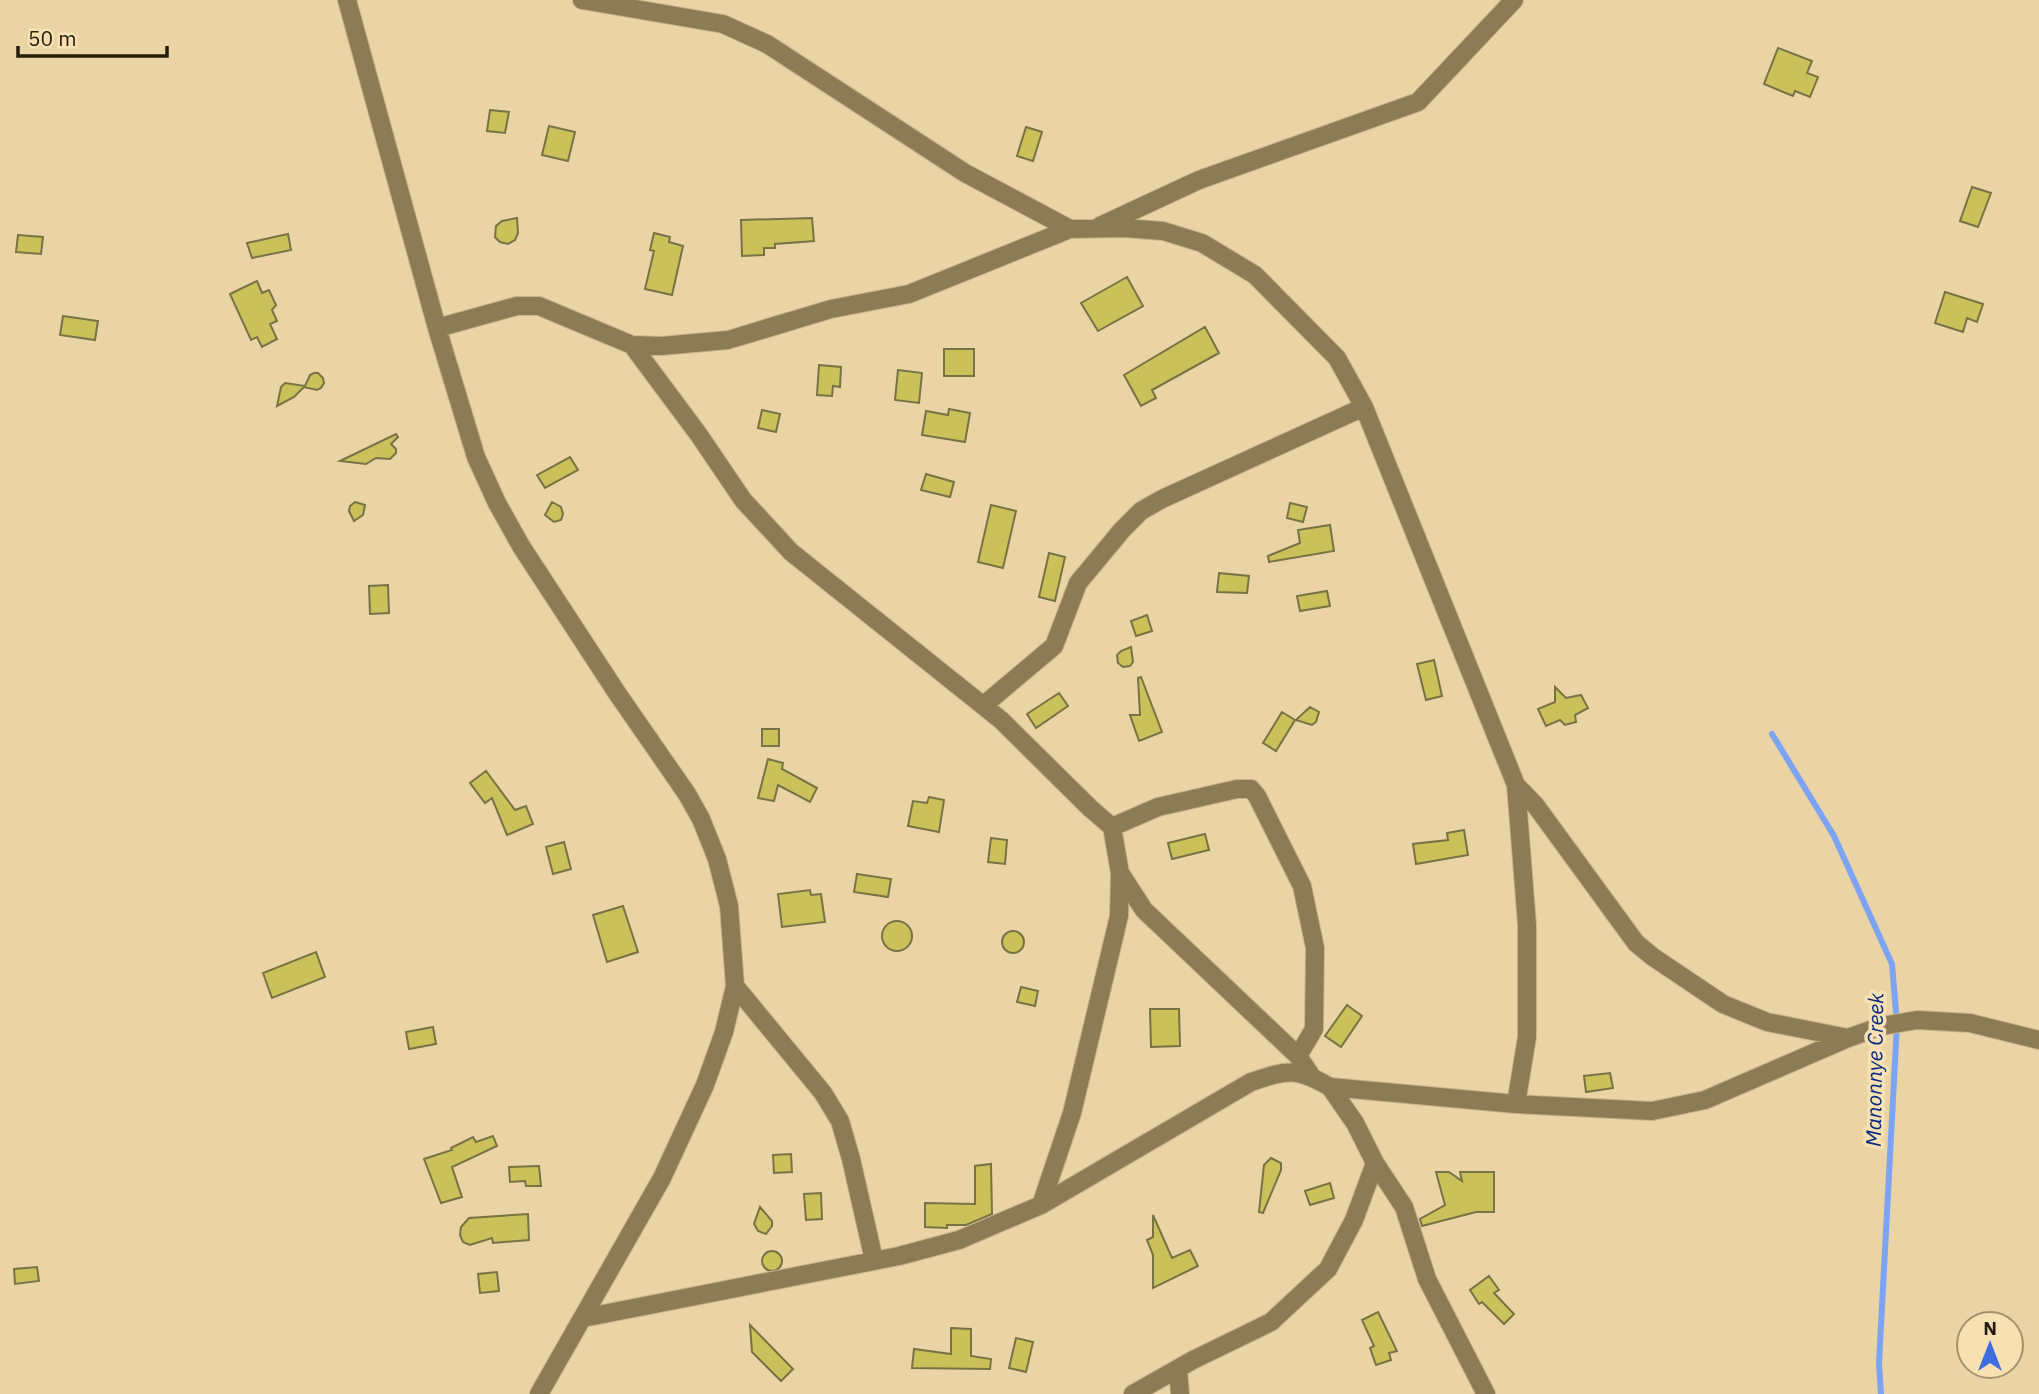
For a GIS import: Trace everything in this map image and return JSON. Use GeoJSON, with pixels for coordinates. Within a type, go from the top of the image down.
{"type":"FeatureCollection","features":[{"type":"Feature","properties":{"kind":"street"},"geometry":{"type":"LineString","coordinates":[[347,0],[475,457],[497,503],[528,557],[687,794],[701,819],[717,859],[729,906],[735,986],[724,1032],[705,1085],[662,1178],[538,1394]]}},
{"type":"Feature","properties":{"kind":"street"},"geometry":{"type":"LineString","coordinates":[[582,0],[723,24],[767,44],[965,173],[1070,229]]}},
{"type":"Feature","properties":{"kind":"street"},"geometry":{"type":"LineString","coordinates":[[679,0],[702,20]]}},
{"type":"Feature","properties":{"kind":"street"},"geometry":{"type":"LineString","coordinates":[[1094,229],[1199,180],[1418,102],[1514,0]]}},
{"type":"Feature","properties":{"kind":"street"},"geometry":{"type":"LineString","coordinates":[[437,328],[517,306],[539,306],[632,345],[661,346],[728,340],[831,309],[909,294],[1070,229],[1163,231],[1202,243],[1255,275],[1337,358],[1364,407],[1516,785],[1527,925],[1527,1037],[1516,1104]]}},
{"type":"Feature","properties":{"kind":"street"},"geometry":{"type":"LineString","coordinates":[[632,345],[743,499],[792,552],[984,705],[1112,827],[1120,873],[1119,916],[1072,1113],[1041,1205]]}},
{"type":"Feature","properties":{"kind":"street"},"geometry":{"type":"LineString","coordinates":[[984,705],[1054,646],[1078,583],[1122,530],[1142,511],[1171,495],[1364,407]]}},
{"type":"Feature","properties":{"kind":"street"},"geometry":{"type":"LineString","coordinates":[[1516,785],[1536,806],[1636,943],[1653,957],[1723,1004],[1767,1021],[1848,1038]]}},
{"type":"Feature","properties":{"kind":"street"},"geometry":{"type":"LineString","coordinates":[[1112,827],[1158,807],[1237,789],[1251,789],[1257,796],[1302,886],[1315,948],[1314,1029],[1298,1056]]}},
{"type":"Feature","properties":{"kind":"street"},"geometry":{"type":"LineString","coordinates":[[1120,873],[1144,910],[1298,1056],[1312,1077]]}},
{"type":"Feature","properties":{"kind":"street"},"geometry":{"type":"LineString","coordinates":[[735,986],[823,1093],[840,1121],[874,1260]]}},
{"type":"Feature","properties":{"kind":"street"},"geometry":{"type":"LineString","coordinates":[[583,1318],[899,1256],[959,1240],[1041,1205],[1251,1082],[1285,1071],[1312,1077],[1330,1087],[1516,1104],[1652,1111],[1705,1100],[1848,1038],[1917,1020],[1970,1023],[2039,1040]]}},
{"type":"Feature","properties":{"kind":"street"},"geometry":{"type":"LineString","coordinates":[[1330,1087],[1355,1123],[1374,1163],[1404,1207],[1427,1279],[1486,1394]]}},
{"type":"Feature","properties":{"kind":"street"},"geometry":{"type":"LineString","coordinates":[[1133,1394],[1270,1322],[1328,1269],[1354,1220],[1374,1163]]}},
{"type":"Feature","properties":{"kind":"street"},"geometry":{"type":"LineString","coordinates":[[1178,1369],[1180,1394]]}},
{"type":"Feature","properties":{"kind":"building"},"geometry":{"type":"Polygon","coordinates":[[[1778,48],[1812,61],[1807,73],[1818,77],[1810,97],[1795,91],[1793,96],[1764,84],[1778,48]]]}},
{"type":"Feature","properties":{"kind":"building"},"geometry":{"type":"Polygon","coordinates":[[[490,110],[509,112],[505,133],[487,131],[490,110]]]}},
{"type":"Feature","properties":{"kind":"building"},"geometry":{"type":"Polygon","coordinates":[[[549,126],[575,132],[568,161],[542,155],[549,126]]]}},
{"type":"Feature","properties":{"kind":"building"},"geometry":{"type":"Polygon","coordinates":[[[1026,127],[1042,132],[1033,161],[1017,156],[1026,127]]]}},
{"type":"Feature","properties":{"kind":"building"},"geometry":{"type":"Polygon","coordinates":[[[1972,187],[1991,193],[1978,227],[1960,221],[1972,187]]]}},
{"type":"Feature","properties":{"kind":"building"},"geometry":{"type":"Polygon","coordinates":[[[517,218],[518,233],[515,240],[508,244],[500,242],[495,237],[496,226],[502,221],[517,218]]]}},
{"type":"Feature","properties":{"kind":"building"},"geometry":{"type":"Polygon","coordinates":[[[812,218],[814,241],[775,244],[775,248],[764,248],[764,255],[742,256],[741,220],[812,218]]]}},
{"type":"Feature","properties":{"kind":"building"},"geometry":{"type":"Polygon","coordinates":[[[654,233],[670,237],[669,242],[683,246],[672,295],[645,289],[654,251],[650,250],[654,233]]]}},
{"type":"Feature","properties":{"kind":"building"},"geometry":{"type":"Polygon","coordinates":[[[288,234],[291,250],[252,258],[247,243],[288,234]]]}},
{"type":"Feature","properties":{"kind":"building"},"geometry":{"type":"Polygon","coordinates":[[[18,235],[43,237],[41,254],[16,252],[18,235]]]}},
{"type":"Feature","properties":{"kind":"building"},"geometry":{"type":"Polygon","coordinates":[[[1127,277],[1143,306],[1098,331],[1081,303],[1127,277]]]}},
{"type":"Feature","properties":{"kind":"building"},"geometry":{"type":"Polygon","coordinates":[[[257,281],[262,293],[269,290],[276,305],[272,310],[277,321],[270,324],[277,339],[262,347],[257,337],[251,340],[230,294],[257,281]]]}},
{"type":"Feature","properties":{"kind":"building"},"geometry":{"type":"Polygon","coordinates":[[[1945,292],[1983,304],[1977,322],[1967,318],[1963,332],[1935,323],[1945,292]]]}},
{"type":"Feature","properties":{"kind":"building"},"geometry":{"type":"Polygon","coordinates":[[[63,316],[98,321],[95,340],[60,335],[63,316]]]}},
{"type":"Feature","properties":{"kind":"building"},"geometry":{"type":"Polygon","coordinates":[[[1205,327],[1219,353],[1152,390],[1156,398],[1141,406],[1124,375],[1205,327]]]}},
{"type":"Feature","properties":{"kind":"building"},"geometry":{"type":"Polygon","coordinates":[[[944,349],[974,349],[974,376],[944,376],[944,349]]]}},
{"type":"Feature","properties":{"kind":"building"},"geometry":{"type":"Polygon","coordinates":[[[819,365],[841,367],[840,387],[833,386],[832,396],[817,395],[819,365]]]}},
{"type":"Feature","properties":{"kind":"building"},"geometry":{"type":"Polygon","coordinates":[[[898,370],[922,373],[919,403],[895,400],[898,370]]]}},
{"type":"Feature","properties":{"kind":"building"},"geometry":{"type":"Polygon","coordinates":[[[314,373],[323,378],[321,388],[317,390],[304,387],[294,397],[277,406],[281,387],[285,383],[305,386],[310,375],[314,373]]]}},
{"type":"Feature","properties":{"kind":"building"},"geometry":{"type":"Polygon","coordinates":[[[949,409],[970,413],[965,442],[922,435],[926,411],[948,415],[949,409]]]}},
{"type":"Feature","properties":{"kind":"building"},"geometry":{"type":"Polygon","coordinates":[[[762,410],[780,414],[776,432],[758,428],[762,410]]]}},
{"type":"Feature","properties":{"kind":"building"},"geometry":{"type":"Polygon","coordinates":[[[396,434],[398,437],[391,444],[396,453],[390,459],[376,458],[366,464],[340,461],[396,434]]]}},
{"type":"Feature","properties":{"kind":"building"},"geometry":{"type":"Polygon","coordinates":[[[570,457],[578,470],[545,488],[537,475],[570,457]]]}},
{"type":"Feature","properties":{"kind":"building"},"geometry":{"type":"Polygon","coordinates":[[[926,474],[954,482],[950,497],[921,490],[926,474]]]}},
{"type":"Feature","properties":{"kind":"building"},"geometry":{"type":"Polygon","coordinates":[[[355,502],[365,505],[363,515],[354,521],[349,511],[355,502]]]}},
{"type":"Feature","properties":{"kind":"building"},"geometry":{"type":"Polygon","coordinates":[[[552,502],[561,507],[561,520],[554,522],[545,515],[552,502]]]}},
{"type":"Feature","properties":{"kind":"building"},"geometry":{"type":"Polygon","coordinates":[[[1290,503],[1307,507],[1303,522],[1287,518],[1290,503]]]}},
{"type":"Feature","properties":{"kind":"building"},"geometry":{"type":"Polygon","coordinates":[[[991,505],[1016,511],[1003,568],[978,562],[991,505]]]}},
{"type":"Feature","properties":{"kind":"building"},"geometry":{"type":"Polygon","coordinates":[[[1330,525],[1334,551],[1269,562],[1268,556],[1300,543],[1298,530],[1330,525]]]}},
{"type":"Feature","properties":{"kind":"building"},"geometry":{"type":"Polygon","coordinates":[[[1049,553],[1065,557],[1055,601],[1039,597],[1049,553]]]}},
{"type":"Feature","properties":{"kind":"building"},"geometry":{"type":"Polygon","coordinates":[[[1219,573],[1249,576],[1247,593],[1217,592],[1219,573]]]}},
{"type":"Feature","properties":{"kind":"building"},"geometry":{"type":"Polygon","coordinates":[[[388,585],[389,613],[370,614],[369,586],[388,585]]]}},
{"type":"Feature","properties":{"kind":"building"},"geometry":{"type":"Polygon","coordinates":[[[1327,591],[1330,606],[1300,611],[1297,596],[1327,591]]]}},
{"type":"Feature","properties":{"kind":"building"},"geometry":{"type":"Polygon","coordinates":[[[1147,615],[1152,631],[1136,636],[1131,621],[1147,615]]]}},
{"type":"Feature","properties":{"kind":"building"},"geometry":{"type":"Polygon","coordinates":[[[1131,647],[1133,662],[1130,666],[1123,667],[1118,663],[1117,655],[1131,647]]]}},
{"type":"Feature","properties":{"kind":"building"},"geometry":{"type":"Polygon","coordinates":[[[1434,660],[1442,696],[1426,700],[1417,664],[1434,660]]]}},
{"type":"Feature","properties":{"kind":"building"},"geometry":{"type":"Polygon","coordinates":[[[1141,677],[1162,732],[1139,741],[1130,715],[1140,715],[1138,678],[1141,677]]]}},
{"type":"Feature","properties":{"kind":"building"},"geometry":{"type":"Polygon","coordinates":[[[1555,687],[1566,698],[1581,695],[1588,708],[1575,715],[1576,722],[1565,725],[1560,720],[1546,726],[1538,709],[1555,702],[1555,687]]]}},
{"type":"Feature","properties":{"kind":"building"},"geometry":{"type":"Polygon","coordinates":[[[1059,693],[1068,706],[1036,728],[1027,714],[1059,693]]]}},
{"type":"Feature","properties":{"kind":"building"},"geometry":{"type":"Polygon","coordinates":[[[1310,707],[1319,712],[1316,722],[1312,725],[1296,720],[1310,707]]]}},
{"type":"Feature","properties":{"kind":"building"},"geometry":{"type":"Polygon","coordinates":[[[1282,712],[1295,720],[1276,751],[1263,743],[1282,712]]]}},
{"type":"Feature","properties":{"kind":"building"},"geometry":{"type":"Polygon","coordinates":[[[762,729],[779,729],[779,746],[762,746],[762,729]]]}},
{"type":"Feature","properties":{"kind":"building"},"geometry":{"type":"Polygon","coordinates":[[[768,759],[783,763],[782,769],[817,788],[810,802],[778,785],[774,801],[758,798],[768,759]]]}},
{"type":"Feature","properties":{"kind":"building"},"geometry":{"type":"Polygon","coordinates":[[[486,771],[515,810],[526,806],[533,824],[507,835],[492,798],[485,803],[470,783],[486,771]]]}},
{"type":"Feature","properties":{"kind":"building"},"geometry":{"type":"Polygon","coordinates":[[[929,797],[944,800],[939,832],[908,826],[913,801],[927,803],[929,797]]]}},
{"type":"Feature","properties":{"kind":"building"},"geometry":{"type":"Polygon","coordinates":[[[1464,830],[1468,855],[1416,864],[1413,844],[1448,840],[1447,833],[1464,830]]]}},
{"type":"Feature","properties":{"kind":"building"},"geometry":{"type":"Polygon","coordinates":[[[1205,834],[1209,850],[1172,859],[1168,843],[1205,834]]]}},
{"type":"Feature","properties":{"kind":"building"},"geometry":{"type":"Polygon","coordinates":[[[991,838],[1007,840],[1005,864],[988,862],[991,838]]]}},
{"type":"Feature","properties":{"kind":"building"},"geometry":{"type":"Polygon","coordinates":[[[564,842],[571,869],[553,874],[546,847],[564,842]]]}},
{"type":"Feature","properties":{"kind":"building"},"geometry":{"type":"Polygon","coordinates":[[[857,874],[891,879],[888,897],[854,892],[857,874]]]}},
{"type":"Feature","properties":{"kind":"building"},"geometry":{"type":"Polygon","coordinates":[[[810,890],[811,895],[821,894],[825,922],[782,927],[778,894],[810,890]]]}},
{"type":"Feature","properties":{"kind":"building"},"geometry":{"type":"Polygon","coordinates":[[[623,906],[638,952],[607,962],[593,915],[623,906]]]}},
{"type":"Feature","properties":{"kind":"building"},"geometry":{"type":"Polygon","coordinates":[[[897,921],[908,925],[912,936],[908,947],[897,951],[886,947],[882,936],[886,925],[897,921]]]}},
{"type":"Feature","properties":{"kind":"building"},"geometry":{"type":"Polygon","coordinates":[[[1013,931],[1021,934],[1024,942],[1021,950],[1013,953],[1005,950],[1002,942],[1005,934],[1013,931]]]}},
{"type":"Feature","properties":{"kind":"building"},"geometry":{"type":"Polygon","coordinates":[[[316,952],[325,977],[272,998],[263,973],[316,952]]]}},
{"type":"Feature","properties":{"kind":"building"},"geometry":{"type":"Polygon","coordinates":[[[1021,987],[1038,991],[1035,1006],[1017,1002],[1021,987]]]}},
{"type":"Feature","properties":{"kind":"building"},"geometry":{"type":"Polygon","coordinates":[[[1347,1005],[1362,1016],[1341,1047],[1325,1036],[1347,1005]]]}},
{"type":"Feature","properties":{"kind":"building"},"geometry":{"type":"Polygon","coordinates":[[[1150,1009],[1179,1009],[1180,1046],[1151,1047],[1150,1009]]]}},
{"type":"Feature","properties":{"kind":"building"},"geometry":{"type":"Polygon","coordinates":[[[433,1027],[436,1044],[409,1049],[406,1032],[433,1027]]]}},
{"type":"Feature","properties":{"kind":"building"},"geometry":{"type":"Polygon","coordinates":[[[1610,1073],[1613,1088],[1586,1092],[1584,1076],[1610,1073]]]}},
{"type":"Feature","properties":{"kind":"building"},"geometry":{"type":"Polygon","coordinates":[[[493,1136],[497,1146],[452,1167],[462,1197],[441,1203],[424,1159],[452,1150],[451,1148],[473,1137],[476,1142],[493,1136]]]}},
{"type":"Feature","properties":{"kind":"building"},"geometry":{"type":"Polygon","coordinates":[[[791,1154],[792,1172],[774,1173],[773,1155],[791,1154]]]}},
{"type":"Feature","properties":{"kind":"building"},"geometry":{"type":"Polygon","coordinates":[[[1271,1158],[1281,1163],[1281,1170],[1263,1213],[1259,1212],[1264,1165],[1271,1158]]]}},
{"type":"Feature","properties":{"kind":"building"},"geometry":{"type":"Polygon","coordinates":[[[991,1164],[992,1214],[966,1225],[925,1227],[925,1203],[975,1204],[975,1166],[991,1164]]]}},
{"type":"Feature","properties":{"kind":"building"},"geometry":{"type":"Polygon","coordinates":[[[539,1166],[541,1186],[526,1186],[525,1181],[510,1182],[509,1167],[539,1166]]]}},
{"type":"Feature","properties":{"kind":"building"},"geometry":{"type":"Polygon","coordinates":[[[1436,1172],[1449,1172],[1462,1181],[1460,1172],[1494,1172],[1494,1212],[1476,1212],[1422,1226],[1420,1219],[1445,1205],[1436,1172]]]}},
{"type":"Feature","properties":{"kind":"building"},"geometry":{"type":"Polygon","coordinates":[[[1330,1183],[1334,1198],[1310,1205],[1305,1191],[1330,1183]]]}},
{"type":"Feature","properties":{"kind":"building"},"geometry":{"type":"Polygon","coordinates":[[[821,1193],[822,1219],[806,1220],[804,1194],[821,1193]]]}},
{"type":"Feature","properties":{"kind":"building"},"geometry":{"type":"Polygon","coordinates":[[[760,1207],[772,1221],[766,1234],[758,1231],[754,1224],[760,1207]]]}},
{"type":"Feature","properties":{"kind":"building"},"geometry":{"type":"Polygon","coordinates":[[[528,1214],[529,1240],[493,1243],[492,1238],[470,1245],[463,1242],[460,1235],[461,1227],[469,1218],[528,1214]]]}},
{"type":"Feature","properties":{"kind":"building"},"geometry":{"type":"Polygon","coordinates":[[[1153,1215],[1172,1258],[1190,1250],[1198,1266],[1153,1288],[1153,1255],[1147,1240],[1153,1237],[1153,1215]]]}},
{"type":"Feature","properties":{"kind":"building"},"geometry":{"type":"Polygon","coordinates":[[[772,1251],[779,1254],[782,1261],[779,1268],[772,1271],[765,1268],[762,1261],[765,1254],[772,1251]]]}},
{"type":"Feature","properties":{"kind":"building"},"geometry":{"type":"Polygon","coordinates":[[[37,1267],[39,1281],[15,1284],[14,1269],[37,1267]]]}},
{"type":"Feature","properties":{"kind":"building"},"geometry":{"type":"Polygon","coordinates":[[[497,1272],[499,1291],[480,1293],[478,1274],[497,1272]]]}},
{"type":"Feature","properties":{"kind":"building"},"geometry":{"type":"Polygon","coordinates":[[[1489,1276],[1499,1290],[1494,1293],[1514,1314],[1504,1324],[1482,1302],[1479,1304],[1470,1290],[1489,1276]]]}},
{"type":"Feature","properties":{"kind":"building"},"geometry":{"type":"Polygon","coordinates":[[[1378,1312],[1397,1351],[1389,1353],[1391,1360],[1376,1365],[1370,1348],[1374,1346],[1362,1320],[1378,1312]]]}},
{"type":"Feature","properties":{"kind":"building"},"geometry":{"type":"Polygon","coordinates":[[[750,1325],[793,1369],[781,1381],[752,1352],[750,1325]]]}},
{"type":"Feature","properties":{"kind":"building"},"geometry":{"type":"Polygon","coordinates":[[[951,1328],[971,1329],[971,1356],[991,1359],[990,1369],[912,1368],[914,1349],[951,1354],[951,1328]]]}},
{"type":"Feature","properties":{"kind":"building"},"geometry":{"type":"Polygon","coordinates":[[[1016,1338],[1033,1342],[1026,1372],[1009,1368],[1016,1338]]]}},
{"type":"Feature","properties":{"kind":"waterway","name":"Manonnye Creek"},"geometry":{"type":"LineString","coordinates":[[1772,734],[1834,836],[1892,964],[1897,1024],[1879,1363],[1881,1394]]}}]}
